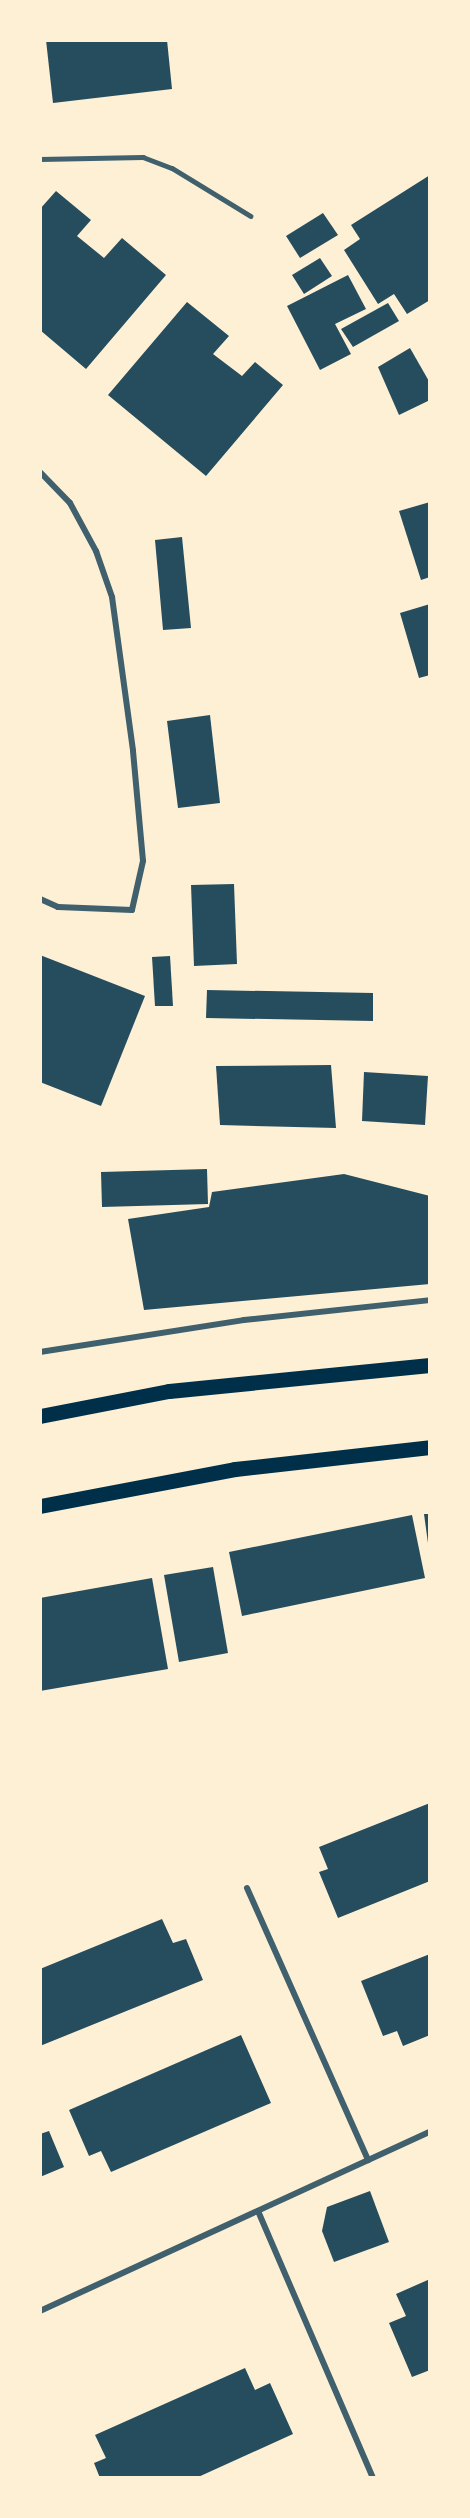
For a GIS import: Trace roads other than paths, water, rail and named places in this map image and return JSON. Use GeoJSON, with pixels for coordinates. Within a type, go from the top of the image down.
{"type":"FeatureCollection","features":[{"type":"Feature","properties":{"kind":"main road"},"geometry":{"type":"LineString","coordinates":[[40,1416],[169,1391],[429,1365]]}},
{"type":"Feature","properties":{"kind":"main road"},"geometry":{"type":"LineString","coordinates":[[40,1506],[236,1469],[429,1447]]}},
{"type":"Feature","properties":{"kind":"street"},"geometry":{"type":"LineString","coordinates":[[40,472],[70,503],[96,551],[112,597],[132,739],[142,861],[132,910],[58,907],[40,899]]}},
{"type":"Feature","properties":{"kind":"street"},"geometry":{"type":"LineString","coordinates":[[40,1352],[244,1320],[429,1300]]}},
{"type":"Feature","properties":{"kind":"street"},"geometry":{"type":"LineString","coordinates":[[247,1888],[368,2160]]}},
{"type":"Feature","properties":{"kind":"street"},"geometry":{"type":"LineString","coordinates":[[40,2311],[429,2132]]}},
{"type":"Feature","properties":{"kind":"street"},"geometry":{"type":"LineString","coordinates":[[258,2211],[373,2478]]}},
{"type":"Feature","properties":{"kind":"lane"},"geometry":{"type":"LineString","coordinates":[[40,159],[142,157],[171,168],[251,216]]}}]}
